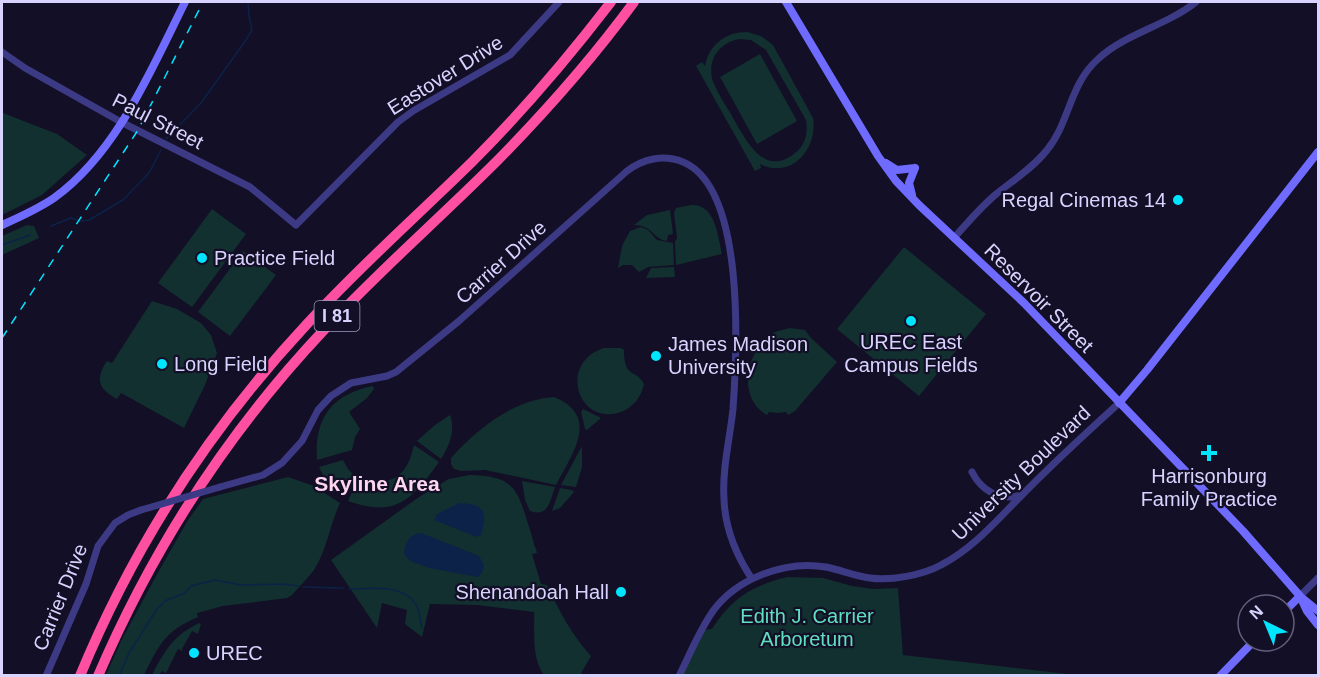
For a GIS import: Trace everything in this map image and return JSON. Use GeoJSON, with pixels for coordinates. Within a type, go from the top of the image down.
{"type":"FeatureCollection","features":[{"type":"Feature","properties":{"kind":"highway","name":"I 81"},"geometry":{"type":"LineString","coordinates":[[80,675],[115,600],[173,495],[239,403],[320,310],[507,126],[562,64],[611,2]]}},
{"type":"Feature","properties":{"kind":"highway","name":"I 81"},"geometry":{"type":"LineString","coordinates":[[98,675],[135,595],[165,542],[220,456],[256,407],[323,330],[491,167],[543,113],[606,40],[634,2]]}},
{"type":"Feature","properties":{"kind":"main road"},"geometry":{"type":"LineString","coordinates":[[2,225],[32,211],[63,191],[92,162],[138,96],[185,2]]}},
{"type":"Feature","properties":{"kind":"main road","name":"Reservoir Street"},"geometry":{"type":"LineString","coordinates":[[786,2],[880,159],[896,181],[1024,303],[1243,531],[1300,596],[1318,610]]}},
{"type":"Feature","properties":{"kind":"main road","name":"University Boulevard"},"geometry":{"type":"LineString","coordinates":[[1119,403],[1318,152]]}},
{"type":"Feature","properties":{"kind":"main road"},"geometry":{"type":"LineString","coordinates":[[880,159],[897,170],[915,168],[910,178],[909,188],[919,205]]}},
{"type":"Feature","properties":{"kind":"main road"},"geometry":{"type":"LineString","coordinates":[[1296,600],[1300,596]]}},
{"type":"Feature","properties":{"kind":"main road","name":"Reservoir Street"},"geometry":{"type":"LineString","coordinates":[[1300,596],[1307,611],[1318,625]]}},
{"type":"Feature","properties":{"kind":"main road"},"geometry":{"type":"LineString","coordinates":[[1221,675],[1242,653]]}},
{"type":"Feature","properties":{"kind":"street","name":"Eastover Drive"},"geometry":{"type":"LineString","coordinates":[[296,225],[393,126],[413,111],[510,56],[559,2]]}},
{"type":"Feature","properties":{"kind":"street"},"geometry":{"type":"LineString","coordinates":[[954,238],[987,202],[1048,150],[1076,87],[1097,59],[1117,45],[1162,24],[1196,2]]}},
{"type":"Feature","properties":{"kind":"street","name":"Paul Street"},"geometry":{"type":"LineString","coordinates":[[2,52],[122,122],[250,187],[296,225]]}},
{"type":"Feature","properties":{"kind":"street","name":"Carrier Drive"},"geometry":{"type":"LineString","coordinates":[[46,675],[87,580],[98,546],[115,523],[141,510],[262,475],[282,463],[303,441],[320,407],[336,391],[361,380],[394,373],[459,321],[627,171],[648,160],[669,158],[691,166],[708,183],[721,212],[732,258],[736,288],[735,378],[724,480],[724,503],[731,538],[752,579]]}},
{"type":"Feature","properties":{"kind":"street","name":"University Boulevard"},"geometry":{"type":"LineString","coordinates":[[679,675],[714,610],[733,591],[752,579],[774,570],[800,566],[825,567],[873,578],[914,575],[954,558],[990,527],[1119,403]]}},
{"type":"Feature","properties":{"kind":"street"},"geometry":{"type":"LineString","coordinates":[[972,472],[981,484],[999,497],[1012,498],[1022,494]]}},
{"type":"Feature","properties":{"kind":"street"},"geometry":{"type":"LineString","coordinates":[[1300,596],[1318,578]]}},
{"type":"Feature","properties":{"kind":"green space"},"geometry":{"type":"Polygon","coordinates":[[[747,32],[761,36],[773,45],[813,118],[811,140],[807,150],[792,164],[782,168],[760,164],[761,168],[755,171],[696,66],[702,62],[705,66],[710,52],[719,41],[747,32]],[[751,40],[732,41],[716,53],[712,65],[712,79],[743,135],[756,152],[764,159],[784,160],[802,146],[807,129],[806,120],[766,50],[751,40]]]}},
{"type":"Feature","properties":{"kind":"green space"},"geometry":{"type":"Polygon","coordinates":[[[760,54],[797,121],[757,144],[720,77],[760,54]]]}},
{"type":"Feature","properties":{"kind":"green space"},"geometry":{"type":"Polygon","coordinates":[[[3,113],[57,134],[87,155],[42,195],[2,215],[3,113]]]}},
{"type":"Feature","properties":{"kind":"green space"},"geometry":{"type":"Polygon","coordinates":[[[691,205],[705,209],[710,215],[717,230],[722,254],[676,265],[675,242],[677,238],[674,213],[676,208],[691,205]]]}},
{"type":"Feature","properties":{"kind":"green space","name":"Practice Field"},"geometry":{"type":"Polygon","coordinates":[[[212,209],[246,234],[192,307],[158,283],[212,209]]]}},
{"type":"Feature","properties":{"kind":"green space"},"geometry":{"type":"Polygon","coordinates":[[[670,210],[673,234],[668,235],[667,241],[658,238],[645,227],[634,225],[647,215],[670,210]]]}},
{"type":"Feature","properties":{"kind":"green space"},"geometry":{"type":"Polygon","coordinates":[[[27,225],[34,226],[39,238],[2,255],[2,236],[27,225]]]}},
{"type":"Feature","properties":{"kind":"green space"},"geometry":{"type":"Polygon","coordinates":[[[641,227],[648,230],[657,240],[673,243],[674,265],[648,267],[639,272],[632,265],[623,265],[618,268],[622,246],[630,231],[641,227]]]}},
{"type":"Feature","properties":{"kind":"green space","name":"UREC East Campus Fields"},"geometry":{"type":"Polygon","coordinates":[[[904,247],[986,314],[919,396],[837,329],[904,247]]]}},
{"type":"Feature","properties":{"kind":"green space","name":"Practice Field"},"geometry":{"type":"Polygon","coordinates":[[[243,251],[276,275],[230,336],[198,312],[243,251]]]}},
{"type":"Feature","properties":{"kind":"green space"},"geometry":{"type":"Polygon","coordinates":[[[674,267],[675,277],[646,278],[651,268],[674,267]]]}},
{"type":"Feature","properties":{"kind":"green space","name":"Long Field"},"geometry":{"type":"Polygon","coordinates":[[[152,301],[177,309],[201,323],[211,335],[217,353],[205,385],[184,428],[121,393],[117,399],[100,383],[103,367],[107,361],[112,363],[152,301]]]}},
{"type":"Feature","properties":{"kind":"green space"},"geometry":{"type":"Polygon","coordinates":[[[790,328],[805,330],[837,362],[795,411],[788,415],[786,412],[769,412],[767,415],[752,399],[748,377],[750,365],[760,345],[768,337],[775,332],[790,328]]]}},
{"type":"Feature","properties":{"kind":"green space"},"geometry":{"type":"Polygon","coordinates":[[[604,348],[624,350],[628,370],[644,384],[636,401],[621,412],[606,414],[593,410],[584,402],[579,391],[578,378],[581,366],[590,355],[604,348]]]}},
{"type":"Feature","properties":{"kind":"green space"},"geometry":{"type":"Polygon","coordinates":[[[373,386],[374,389],[367,398],[349,412],[360,429],[355,437],[352,450],[317,460],[319,432],[329,410],[347,395],[373,386]]]}},
{"type":"Feature","properties":{"kind":"green space"},"geometry":{"type":"Polygon","coordinates":[[[554,397],[568,405],[576,414],[580,425],[575,449],[556,485],[485,470],[454,469],[451,458],[497,417],[524,404],[554,397]]]}},
{"type":"Feature","properties":{"kind":"green space"},"geometry":{"type":"Polygon","coordinates":[[[583,409],[601,418],[587,430],[581,412],[583,409]]]}},
{"type":"Feature","properties":{"kind":"green space"},"geometry":{"type":"Polygon","coordinates":[[[450,415],[451,438],[441,459],[417,441],[450,415]]]}},
{"type":"Feature","properties":{"kind":"green space"},"geometry":{"type":"Polygon","coordinates":[[[414,445],[439,462],[411,496],[391,506],[379,507],[348,501],[358,478],[380,482],[399,475],[409,461],[414,445]]]}},
{"type":"Feature","properties":{"kind":"green space"},"geometry":{"type":"Polygon","coordinates":[[[582,446],[582,467],[576,487],[561,485],[582,446]]]}},
{"type":"Feature","properties":{"kind":"green space"},"geometry":{"type":"Polygon","coordinates":[[[343,460],[355,476],[343,497],[327,483],[319,467],[343,460]]]}},
{"type":"Feature","properties":{"kind":"green space"},"geometry":{"type":"Polygon","coordinates":[[[469,475],[504,481],[511,486],[521,502],[537,553],[532,554],[541,584],[547,585],[566,622],[591,656],[580,675],[544,675],[535,653],[534,612],[477,605],[430,604],[422,637],[405,624],[407,610],[382,603],[377,628],[331,560],[419,497],[449,479],[469,475]]]}},
{"type":"Feature","properties":{"kind":"green space"},"geometry":{"type":"Polygon","coordinates":[[[288,477],[314,486],[340,503],[318,562],[292,595],[287,598],[223,606],[197,613],[198,617],[178,628],[164,640],[144,675],[106,675],[122,639],[156,576],[188,520],[203,499],[288,477]]]}},
{"type":"Feature","properties":{"kind":"green space"},"geometry":{"type":"Polygon","coordinates":[[[522,481],[555,487],[545,510],[536,513],[530,511],[525,500],[522,481]]]}},
{"type":"Feature","properties":{"kind":"green space"},"geometry":{"type":"Polygon","coordinates":[[[560,488],[574,492],[560,508],[552,511],[560,488]]]}},
{"type":"Feature","properties":{"kind":"green space","name":"Edith J. Carrier Arboretum"},"geometry":{"type":"Polygon","coordinates":[[[787,577],[823,578],[873,589],[898,588],[903,655],[1076,675],[679,676],[702,630],[712,629],[735,601],[753,589],[787,577]]]}},
{"type":"Feature","properties":{"kind":"green space"},"geometry":{"type":"Polygon","coordinates":[[[199,623],[201,624],[198,634],[192,631],[183,651],[178,649],[166,673],[162,671],[159,675],[152,675],[171,644],[199,623]]]}},
{"type":"Feature","properties":{"kind":"water"},"geometry":{"type":"Polygon","coordinates":[[[459,503],[480,508],[484,515],[481,535],[477,537],[434,520],[437,514],[459,503]]]}},
{"type":"Feature","properties":{"kind":"water"},"geometry":{"type":"Polygon","coordinates":[[[421,533],[479,556],[484,565],[482,573],[478,577],[429,568],[410,561],[404,554],[407,543],[413,535],[421,533]]]}},
{"type":"Feature","properties":{"kind":"waterway"},"geometry":{"type":"LineString","coordinates":[[166,139],[201,103],[252,30],[248,2]]}},
{"type":"Feature","properties":{"kind":"waterway"},"geometry":{"type":"LineString","coordinates":[[51,226],[71,218],[80,221],[89,220],[123,200],[149,173],[161,150]]}},
{"type":"Feature","properties":{"kind":"waterway"},"geometry":{"type":"LineString","coordinates":[[2,245],[30,235]]}},
{"type":"Feature","properties":{"kind":"waterway"},"geometry":{"type":"LineString","coordinates":[[119,676],[129,653],[157,609],[165,601],[185,593],[191,586],[215,580],[241,585],[298,586]]}},
{"type":"Feature","properties":{"kind":"waterway"},"geometry":{"type":"LineString","coordinates":[[303,587],[343,588]]}},
{"type":"Feature","properties":{"kind":"waterway"},"geometry":{"type":"LineString","coordinates":[[349,589],[376,588],[403,593],[417,607],[422,628]]}},
{"type":"Feature","properties":{"kind":"railway"},"geometry":{"type":"LineString","coordinates":[[2,338],[138,130],[203,2]]}},
{"type":"Feature","properties":{"kind":"place","name":"Regal Cinemas 14"},"geometry":{"type":"Point","coordinates":[1178,200]}},
{"type":"Feature","properties":{"kind":"place","name":"Practice Field"},"geometry":{"type":"Point","coordinates":[202,258]}},
{"type":"Feature","properties":{"kind":"place","name":"UREC East Campus Fields"},"geometry":{"type":"Point","coordinates":[911,321]}},
{"type":"Feature","properties":{"kind":"place","name":"James Madison University"},"geometry":{"type":"Point","coordinates":[656,356]}},
{"type":"Feature","properties":{"kind":"place","name":"Long Field"},"geometry":{"type":"Point","coordinates":[162,364]}},
{"type":"Feature","properties":{"kind":"place","name":"Harrisonburg Family Practice"},"geometry":{"type":"Point","coordinates":[1209,453]}},
{"type":"Feature","properties":{"kind":"place","name":"Shenandoah Hall"},"geometry":{"type":"Point","coordinates":[621,592]}},
{"type":"Feature","properties":{"kind":"place","name":"UREC"},"geometry":{"type":"Point","coordinates":[194,653]}},
{"type":"Feature","properties":{"kind":"district","name":"Skyline Area"},"geometry":{"type":"Point","coordinates":[377,484]}}]}
